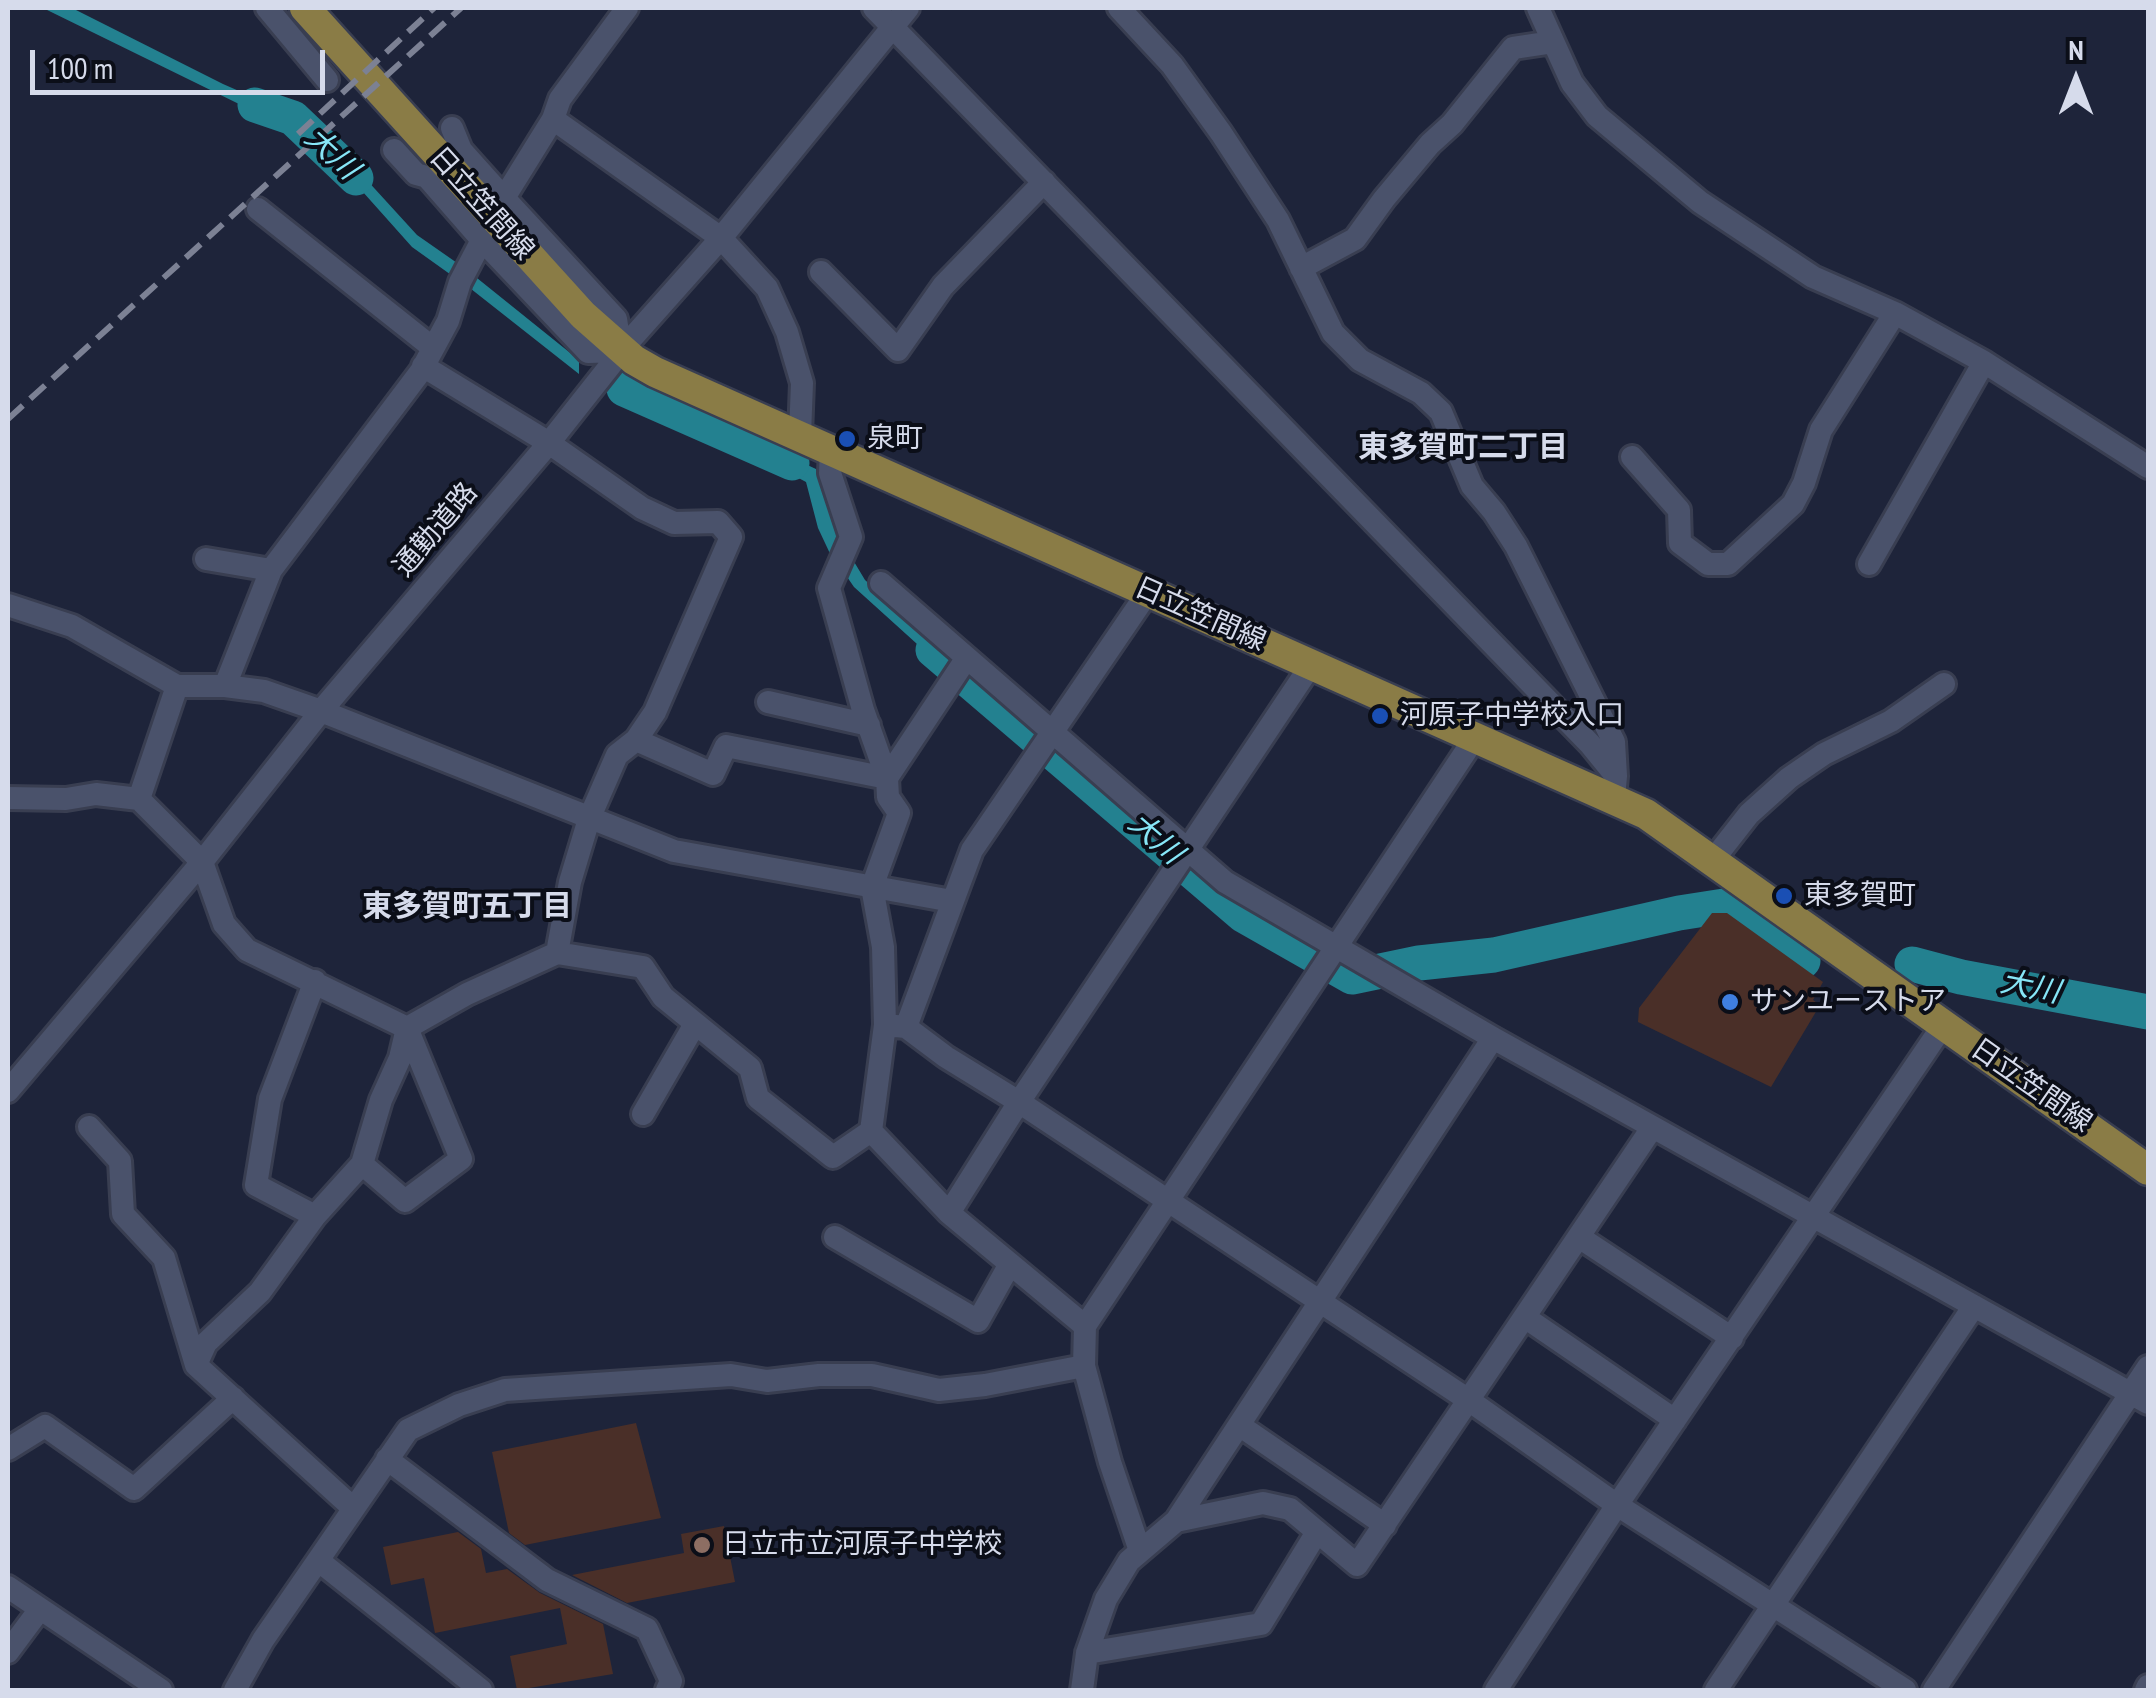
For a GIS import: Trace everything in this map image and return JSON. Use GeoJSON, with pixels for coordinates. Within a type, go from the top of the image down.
{"type":"FeatureCollection","features":[{"type":"Feature","properties":{"kind":"main road","name":"日立笠間線"},"geometry":{"type":"LineString","coordinates":[[319,12],[540,269],[621,351],[655,372],[1311,665],[1476,736],[1615,787],[1646,814],[2148,1170]]}},
{"type":"Feature","properties":{"kind":"street"},"geometry":{"type":"LineString","coordinates":[[266,8],[327,80]]}},
{"type":"Feature","properties":{"kind":"street"},"geometry":{"type":"LineString","coordinates":[[504,198],[553,118],[560,99],[626,8]]}},
{"type":"Feature","properties":{"kind":"street"},"geometry":{"type":"LineString","coordinates":[[874,8],[1590,744],[1615,787]]}},
{"type":"Feature","properties":{"kind":"street","name":"通勤道路"},"geometry":{"type":"LineString","coordinates":[[8,1090],[202,862],[321,711],[621,351],[721,238],[908,8]]}},
{"type":"Feature","properties":{"kind":"street"},"geometry":{"type":"LineString","coordinates":[[1119,8],[1172,64],[1221,133],[1278,220],[1333,333],[1360,360],[1421,393],[1441,412],[1472,486],[1516,546],[1614,742],[1615,787]]}},
{"type":"Feature","properties":{"kind":"street"},"geometry":{"type":"LineString","coordinates":[[1538,8],[1572,83],[1598,116],[1700,202],[1812,278],[1895,312],[1984,362],[2148,467]]}},
{"type":"Feature","properties":{"kind":"street"},"geometry":{"type":"LineString","coordinates":[[1301,268],[1354,240],[1384,199],[1513,48],[1553,42]]}},
{"type":"Feature","properties":{"kind":"street"},"geometry":{"type":"LineString","coordinates":[[553,118],[721,238],[767,288],[788,332],[802,382],[800,435]]}},
{"type":"Feature","properties":{"kind":"street"},"geometry":{"type":"LineString","coordinates":[[394,150],[416,174],[427,177],[588,352],[621,351],[616,319],[462,150],[452,128]]}},
{"type":"Feature","properties":{"kind":"street"},"geometry":{"type":"LineString","coordinates":[[822,272],[898,350],[943,286],[1044,182]]}},
{"type":"Feature","properties":{"kind":"street"},"geometry":{"type":"LineString","coordinates":[[258,209],[428,357],[642,508],[674,523],[718,522],[731,536],[655,712],[636,740],[617,756],[589,818],[570,882],[557,952]]}},
{"type":"Feature","properties":{"kind":"street"},"geometry":{"type":"LineString","coordinates":[[225,686],[271,570],[428,357],[448,321],[464,275],[482,240]]}},
{"type":"Feature","properties":{"kind":"street"},"geometry":{"type":"LineString","coordinates":[[1632,457],[1678,510],[1680,543],[1708,564],[1728,564],[1793,504],[1821,430],[1895,312]]}},
{"type":"Feature","properties":{"kind":"street"},"geometry":{"type":"LineString","coordinates":[[1869,564],[1984,362]]}},
{"type":"Feature","properties":{"kind":"street"},"geometry":{"type":"LineString","coordinates":[[831,449],[830,473],[851,537],[830,588],[887,778],[888,797],[899,814],[872,887],[896,1026],[1019,1102],[1470,1401],[1617,1505],[1905,1690]]}},
{"type":"Feature","properties":{"kind":"street"},"geometry":{"type":"LineString","coordinates":[[206,559],[271,570]]}},
{"type":"Feature","properties":{"kind":"street"},"geometry":{"type":"LineString","coordinates":[[881,584],[961,666],[1183,859],[1297,927],[1331,958],[1378,972],[2140,1397]]}},
{"type":"Feature","properties":{"kind":"street"},"geometry":{"type":"LineString","coordinates":[[196,1365],[206,1344],[260,1292],[314,1216],[362,1164],[380,1100],[400,1058],[407,1028],[467,994],[557,952],[643,967],[663,998],[750,1068],[758,1098],[833,1157],[871,1131],[896,1026],[972,850],[1148,592]]}},
{"type":"Feature","properties":{"kind":"street"},"geometry":{"type":"LineString","coordinates":[[8,605],[72,626],[177,686],[264,690],[674,851],[952,901]]}},
{"type":"Feature","properties":{"kind":"street"},"geometry":{"type":"LineString","coordinates":[[949,1213],[1311,665]]}},
{"type":"Feature","properties":{"kind":"street"},"geometry":{"type":"LineString","coordinates":[[887,778],[961,666]]}},
{"type":"Feature","properties":{"kind":"street"},"geometry":{"type":"LineString","coordinates":[[1713,860],[1749,814],[1788,778],[1824,754],[1890,721],[1944,684]]}},
{"type":"Feature","properties":{"kind":"street"},"geometry":{"type":"LineString","coordinates":[[139,799],[177,686]]}},
{"type":"Feature","properties":{"kind":"street"},"geometry":{"type":"LineString","coordinates":[[768,702],[868,725]]}},
{"type":"Feature","properties":{"kind":"street"},"geometry":{"type":"LineString","coordinates":[[1140,1551],[1084,1366],[1085,1326],[1476,736]]}},
{"type":"Feature","properties":{"kind":"street"},"geometry":{"type":"LineString","coordinates":[[636,740],[713,774],[726,746],[887,778]]}},
{"type":"Feature","properties":{"kind":"street"},"geometry":{"type":"LineString","coordinates":[[8,798],[66,799],[96,794],[139,799],[202,862],[224,924],[246,950],[407,1028],[461,1159],[405,1201],[362,1164]]}},
{"type":"Feature","properties":{"kind":"street"},"geometry":{"type":"LineString","coordinates":[[314,982],[270,1099],[256,1184],[314,1216]]}},
{"type":"Feature","properties":{"kind":"street"},"geometry":{"type":"LineString","coordinates":[[643,1114],[695,1024]]}},
{"type":"Feature","properties":{"kind":"street"},"geometry":{"type":"LineString","coordinates":[[1496,1690],[1944,1024]]}},
{"type":"Feature","properties":{"kind":"street"},"geometry":{"type":"LineString","coordinates":[[1082,1690],[1087,1653],[1106,1598],[1128,1561],[1176,1521],[1492,1038]]}},
{"type":"Feature","properties":{"kind":"street"},"geometry":{"type":"LineString","coordinates":[[88,1127],[120,1161],[123,1214],[164,1258],[196,1365],[353,1508]]}},
{"type":"Feature","properties":{"kind":"street"},"geometry":{"type":"LineString","coordinates":[[1176,1521],[1263,1503],[1290,1510],[1357,1564],[1652,1128]]}},
{"type":"Feature","properties":{"kind":"street"},"geometry":{"type":"LineString","coordinates":[[871,1131],[949,1213],[1085,1326]]}},
{"type":"Feature","properties":{"kind":"street"},"geometry":{"type":"LineString","coordinates":[[836,1237],[978,1321],[1010,1264]]}},
{"type":"Feature","properties":{"kind":"street"},"geometry":{"type":"LineString","coordinates":[[1579,1237],[1732,1338]]}},
{"type":"Feature","properties":{"kind":"street"},"geometry":{"type":"LineString","coordinates":[[1716,1690],[1974,1306]]}},
{"type":"Feature","properties":{"kind":"street"},"geometry":{"type":"LineString","coordinates":[[1526,1318],[1676,1420]]}},
{"type":"Feature","properties":{"kind":"street"},"geometry":{"type":"LineString","coordinates":[[235,1690],[263,1640],[408,1430],[459,1405],[504,1390],[731,1374],[767,1381],[872,1376],[938,1390],[1084,1366]]}},
{"type":"Feature","properties":{"kind":"street"},"geometry":{"type":"LineString","coordinates":[[1934,1690],[2140,1397],[2148,1367]]}},
{"type":"Feature","properties":{"kind":"street"},"geometry":{"type":"LineString","coordinates":[[8,1449],[45,1426],[134,1488],[232,1398]]}},
{"type":"Feature","properties":{"kind":"street"},"geometry":{"type":"LineString","coordinates":[[1238,1425],[1385,1524]]}},
{"type":"Feature","properties":{"kind":"street"},"geometry":{"type":"LineString","coordinates":[[388,1459],[548,1580],[647,1629],[671,1682],[667,1690]]}},
{"type":"Feature","properties":{"kind":"street"},"geometry":{"type":"LineString","coordinates":[[1087,1653],[1261,1624],[1317,1532]]}},
{"type":"Feature","properties":{"kind":"street"},"geometry":{"type":"LineString","coordinates":[[318,1561],[481,1690]]}},
{"type":"Feature","properties":{"kind":"street"},"geometry":{"type":"LineString","coordinates":[[8,1587],[161,1690]]}},
{"type":"Feature","properties":{"kind":"street"},"geometry":{"type":"LineString","coordinates":[[8,1652],[40,1609]]}},
{"type":"Feature","properties":{"kind":"water"},"geometry":{"type":"Polygon","coordinates":[[[43,8],[72,8],[223,84],[303,119],[290,129],[43,8]]]}},
{"type":"Feature","properties":{"kind":"water"},"geometry":{"type":"Polygon","coordinates":[[[323,144],[354,166],[417,235],[460,265],[454,277],[412,247],[346,173],[312,152],[323,144]]]}},
{"type":"Feature","properties":{"kind":"water"},"geometry":{"type":"Polygon","coordinates":[[[472,274],[579,360],[579,374],[466,285],[472,274]]]}},
{"type":"Feature","properties":{"kind":"water"},"geometry":{"type":"Polygon","coordinates":[[[627,386],[743,435],[737,448],[621,397],[627,386]]]}},
{"type":"Feature","properties":{"kind":"water"},"geometry":{"type":"Polygon","coordinates":[[[753,440],[816,469],[840,543],[833,560],[818,528],[806,482],[748,451],[753,440]]]}},
{"type":"Feature","properties":{"kind":"water"},"geometry":{"type":"Polygon","coordinates":[[[853,560],[865,580],[955,661],[948,672],[854,587],[845,574],[853,560]]]}},
{"type":"Feature","properties":{"kind":"building","name":"サンユーストア"},"geometry":{"type":"Polygon","coordinates":[[[1712,913],[1727,913],[1823,982],[1813,1000],[1820,1005],[1771,1087],[1638,1022],[1639,1008],[1712,913]]]}},
{"type":"Feature","properties":{"kind":"building"},"geometry":{"type":"Polygon","coordinates":[[[636,1423],[661,1518],[525,1545],[509,1533],[492,1452],[636,1423]]]}},
{"type":"Feature","properties":{"kind":"building"},"geometry":{"type":"Polygon","coordinates":[[[724,1526],[735,1582],[627,1603],[572,1575],[684,1553],[681,1534],[724,1526]]]}},
{"type":"Feature","properties":{"kind":"building"},"geometry":{"type":"Polygon","coordinates":[[[458,1532],[481,1549],[486,1573],[507,1569],[540,1593],[603,1624],[613,1674],[517,1690],[510,1656],[567,1644],[560,1608],[435,1633],[424,1578],[391,1585],[383,1547],[458,1532]]]}},
{"type":"Feature","properties":{"kind":"waterway","name":"大川"},"geometry":{"type":"LineString","coordinates":[[255,105],[293,118],[356,178]]}},
{"type":"Feature","properties":{"kind":"waterway","name":"大川"},"geometry":{"type":"LineString","coordinates":[[624,389],[792,463]]}},
{"type":"Feature","properties":{"kind":"waterway","name":"大川"},"geometry":{"type":"LineString","coordinates":[[933,650],[1243,915],[1352,977],[1419,963],[1494,955],[1724,906],[1803,961]]}},
{"type":"Feature","properties":{"kind":"waterway","name":"大川"},"geometry":{"type":"LineString","coordinates":[[1912,964],[2148,1012]]}},
{"type":"Feature","properties":{"kind":"railway"},"geometry":{"type":"LineString","coordinates":[[298,134],[434,8]]}},
{"type":"Feature","properties":{"kind":"railway"},"geometry":{"type":"LineString","coordinates":[[8,419],[461,8]]}},
{"type":"Feature","properties":{"kind":"place","name":"泉町"},"geometry":{"type":"Point","coordinates":[847,439]}},
{"type":"Feature","properties":{"kind":"place","name":"河原子中学校入口"},"geometry":{"type":"Point","coordinates":[1380,716]}},
{"type":"Feature","properties":{"kind":"place","name":"東多賀町"},"geometry":{"type":"Point","coordinates":[1784,896]}},
{"type":"Feature","properties":{"kind":"place","name":"サンユーストア"},"geometry":{"type":"Point","coordinates":[1730,1002]}},
{"type":"Feature","properties":{"kind":"place","name":"日立市立河原子中学校"},"geometry":{"type":"Point","coordinates":[702,1545]}},
{"type":"Feature","properties":{"kind":"district","name":"東多賀町二丁目"},"geometry":{"type":"Point","coordinates":[1463,448]}},
{"type":"Feature","properties":{"kind":"district","name":"東多賀町五丁目"},"geometry":{"type":"Point","coordinates":[467,907]}}]}
